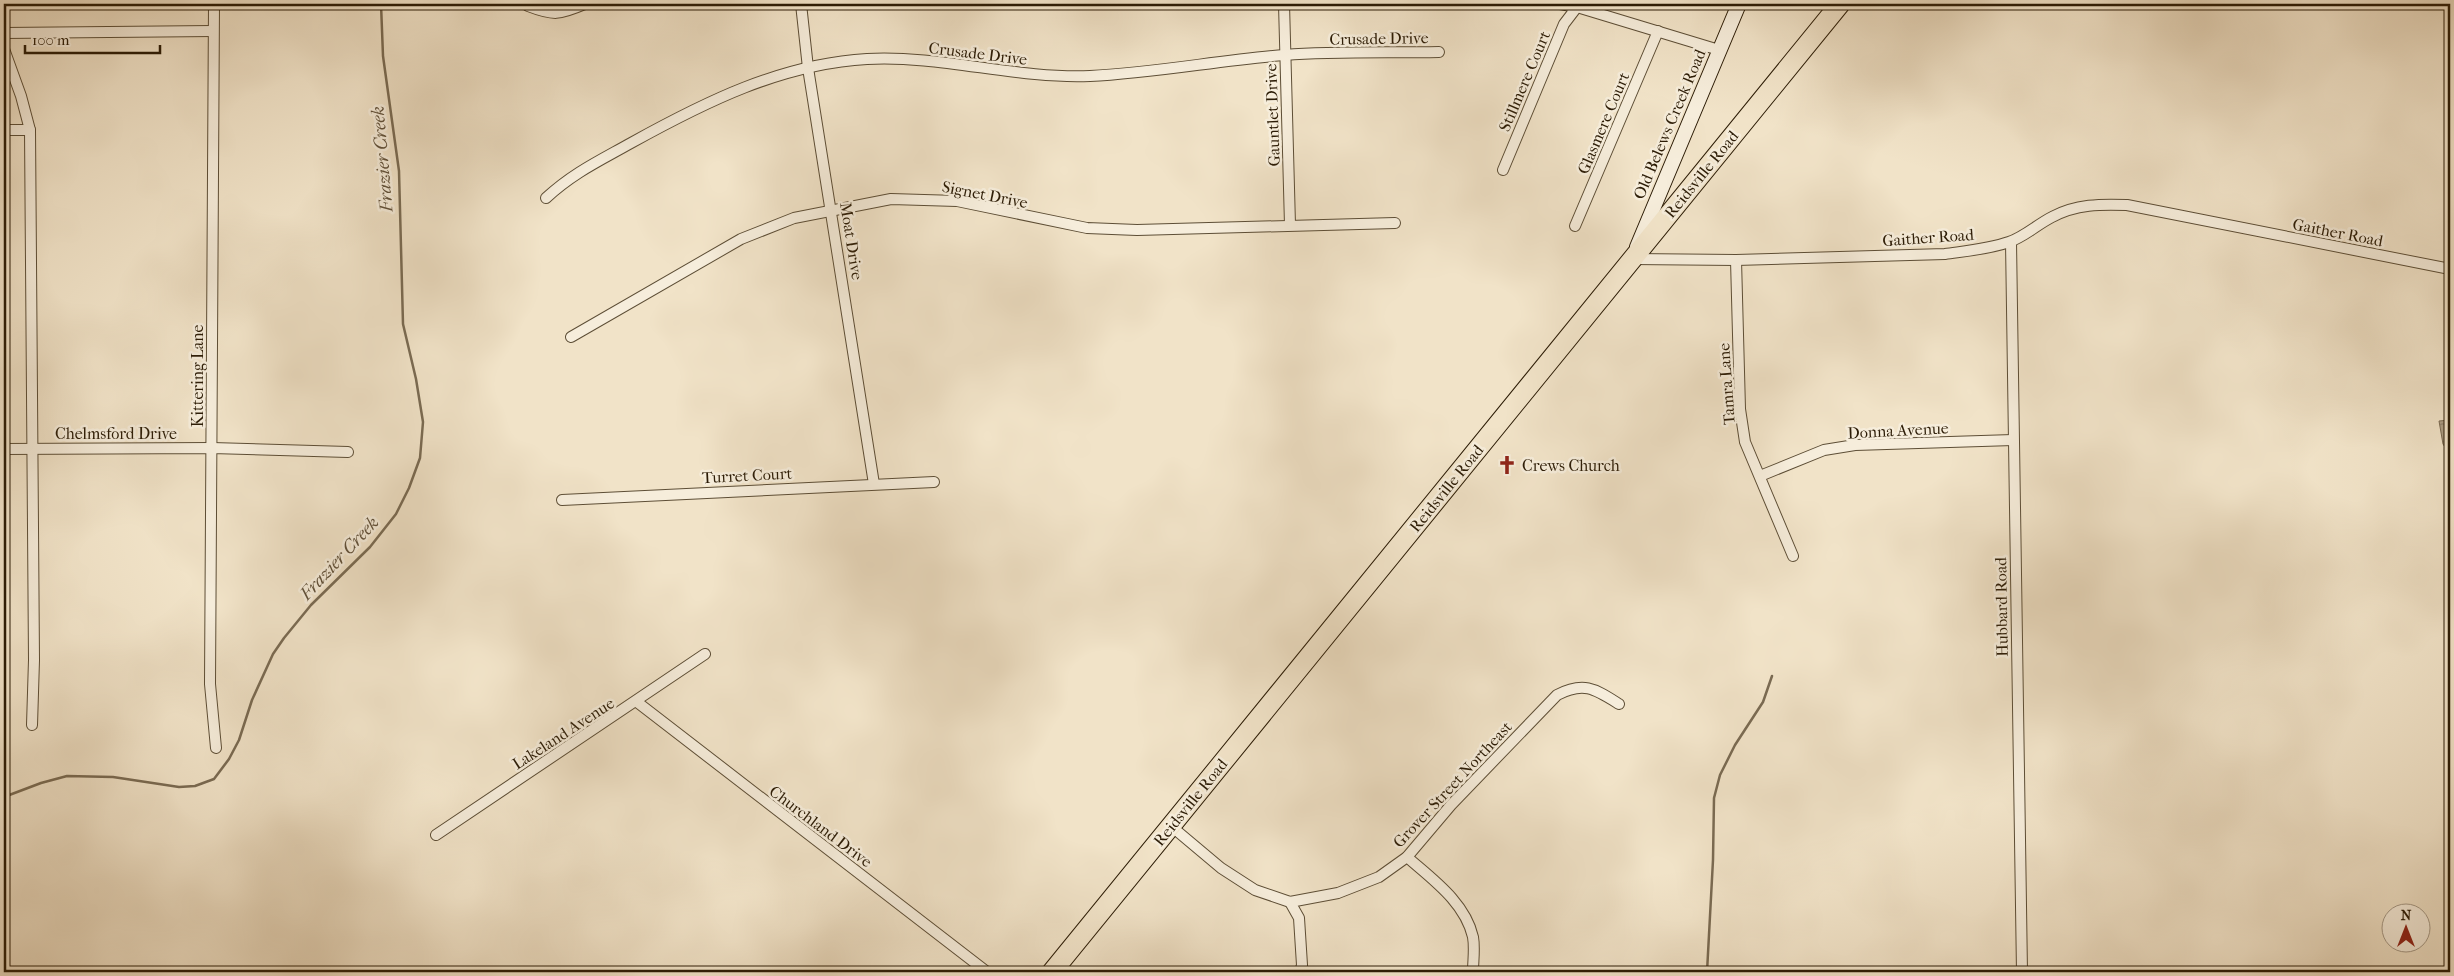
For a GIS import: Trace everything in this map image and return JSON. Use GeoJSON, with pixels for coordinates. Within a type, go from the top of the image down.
{"type":"FeatureCollection","features":[{"type":"Feature","properties":{"kind":"highway","name":"Reidsville Road"},"geometry":{"type":"LineString","coordinates":[[1052,972],[1840,4]]}},
{"type":"Feature","properties":{"kind":"street","name":"Kittering Lane"},"geometry":{"type":"LineString","coordinates":[[214,4],[210,684],[216,748]]}},
{"type":"Feature","properties":{"kind":"street"},"geometry":{"type":"LineString","coordinates":[[528,6],[550,14],[568,11],[585,4]]}},
{"type":"Feature","properties":{"kind":"street","name":"Moat Drive"},"geometry":{"type":"LineString","coordinates":[[802,4],[808,68],[874,484]]}},
{"type":"Feature","properties":{"kind":"street","name":"Gauntlet Drive"},"geometry":{"type":"LineString","coordinates":[[1284,4],[1290,225]]}},
{"type":"Feature","properties":{"kind":"street"},"geometry":{"type":"LineString","coordinates":[[1560,4],[1577,7],[1718,50]]}},
{"type":"Feature","properties":{"kind":"street","name":"Old Belews Creek Road"},"geometry":{"type":"LineString","coordinates":[[1632,259],[1718,50],[1739,4]]}},
{"type":"Feature","properties":{"kind":"street","name":"Stillmere Court"},"geometry":{"type":"LineString","coordinates":[[1503,170],[1564,24],[1577,7]]}},
{"type":"Feature","properties":{"kind":"street"},"geometry":{"type":"LineString","coordinates":[[4,33],[213,31]]}},
{"type":"Feature","properties":{"kind":"street","name":"Glasmere Court"},"geometry":{"type":"LineString","coordinates":[[1575,226],[1658,32]]}},
{"type":"Feature","properties":{"kind":"street"},"geometry":{"type":"LineString","coordinates":[[4,49],[21,96],[30,130],[34,448],[34,660],[32,725]]}},
{"type":"Feature","properties":{"kind":"street","name":"Crusade Drive"},"geometry":{"type":"LineString","coordinates":[[546,198],[568,178],[674,119],[746,85],[808,68],[866,59],[909,60],[1049,76],[1090,76],[1286,55],[1439,52]]}},
{"type":"Feature","properties":{"kind":"street"},"geometry":{"type":"LineString","coordinates":[[4,130],[30,130]]}},
{"type":"Feature","properties":{"kind":"street","name":"Signet Drive"},"geometry":{"type":"LineString","coordinates":[[571,337],[741,239],[794,218],[891,199],[924,198],[957,201],[1087,228],[1137,230],[1395,222]]}},
{"type":"Feature","properties":{"kind":"street","name":"Gaither Road"},"geometry":{"type":"LineString","coordinates":[[1632,259],[1736,260],[1945,254],[1980,250],[2011,242],[2054,216],[2076,207],[2098,204],[2127,205],[2450,269]]}},
{"type":"Feature","properties":{"kind":"street","name":"Hubbard Road"},"geometry":{"type":"LineString","coordinates":[[2011,242],[2022,972]]}},
{"type":"Feature","properties":{"kind":"street","name":"Tamra Lane"},"geometry":{"type":"LineString","coordinates":[[1736,260],[1740,409],[1746,442],[1793,556]]}},
{"type":"Feature","properties":{"kind":"street","name":"Donna Avenue"},"geometry":{"type":"LineString","coordinates":[[1760,476],[1824,450],[1855,444],[2013,440]]}},
{"type":"Feature","properties":{"kind":"street","name":"Chelmsford Drive"},"geometry":{"type":"LineString","coordinates":[[4,449],[212,448],[348,452]]}},
{"type":"Feature","properties":{"kind":"street","name":"Turret Court"},"geometry":{"type":"LineString","coordinates":[[562,500],[934,482]]}},
{"type":"Feature","properties":{"kind":"street","name":"Lakeland Avenue"},"geometry":{"type":"LineString","coordinates":[[436,835],[637,702],[705,654]]}},
{"type":"Feature","properties":{"kind":"street","name":"Grover Street Northeast"},"geometry":{"type":"LineString","coordinates":[[1290,902],[1338,893],[1379,877],[1407,857],[1451,806],[1557,695],[1574,687],[1593,690],[1619,704]]}},
{"type":"Feature","properties":{"kind":"street","name":"Churchland Drive"},"geometry":{"type":"LineString","coordinates":[[637,702],[987,972]]}},
{"type":"Feature","properties":{"kind":"street"},"geometry":{"type":"LineString","coordinates":[[1171,826],[1222,868],[1252,888],[1290,902],[1299,918],[1302,965],[1300,972]]}},
{"type":"Feature","properties":{"kind":"street"},"geometry":{"type":"LineString","coordinates":[[1407,857],[1453,899],[1463,913],[1473,938],[1473,972]]}},
{"type":"Feature","properties":{"kind":"water"},"geometry":{"type":"Polygon","coordinates":[[[2450,420],[2450,455],[2443,444],[2439,421],[2450,420]]]}},
{"type":"Feature","properties":{"kind":"waterway","name":"Frazier Creek"},"geometry":{"type":"LineString","coordinates":[[4,797],[41,783],[67,776],[113,777],[179,787],[195,786],[214,779],[229,759],[239,740],[252,700],[273,654],[311,605],[370,547],[396,514],[409,488],[420,458],[423,422],[416,379],[403,324],[399,171],[383,56],[381,4]]}},
{"type":"Feature","properties":{"kind":"waterway"},"geometry":{"type":"LineString","coordinates":[[1707,972],[1714,798],[1720,775],[1735,745],[1763,702],[1772,676]]}},
{"type":"Feature","properties":{"kind":"place","name":"Crews Church"},"geometry":{"type":"Point","coordinates":[1507,465]}}]}
